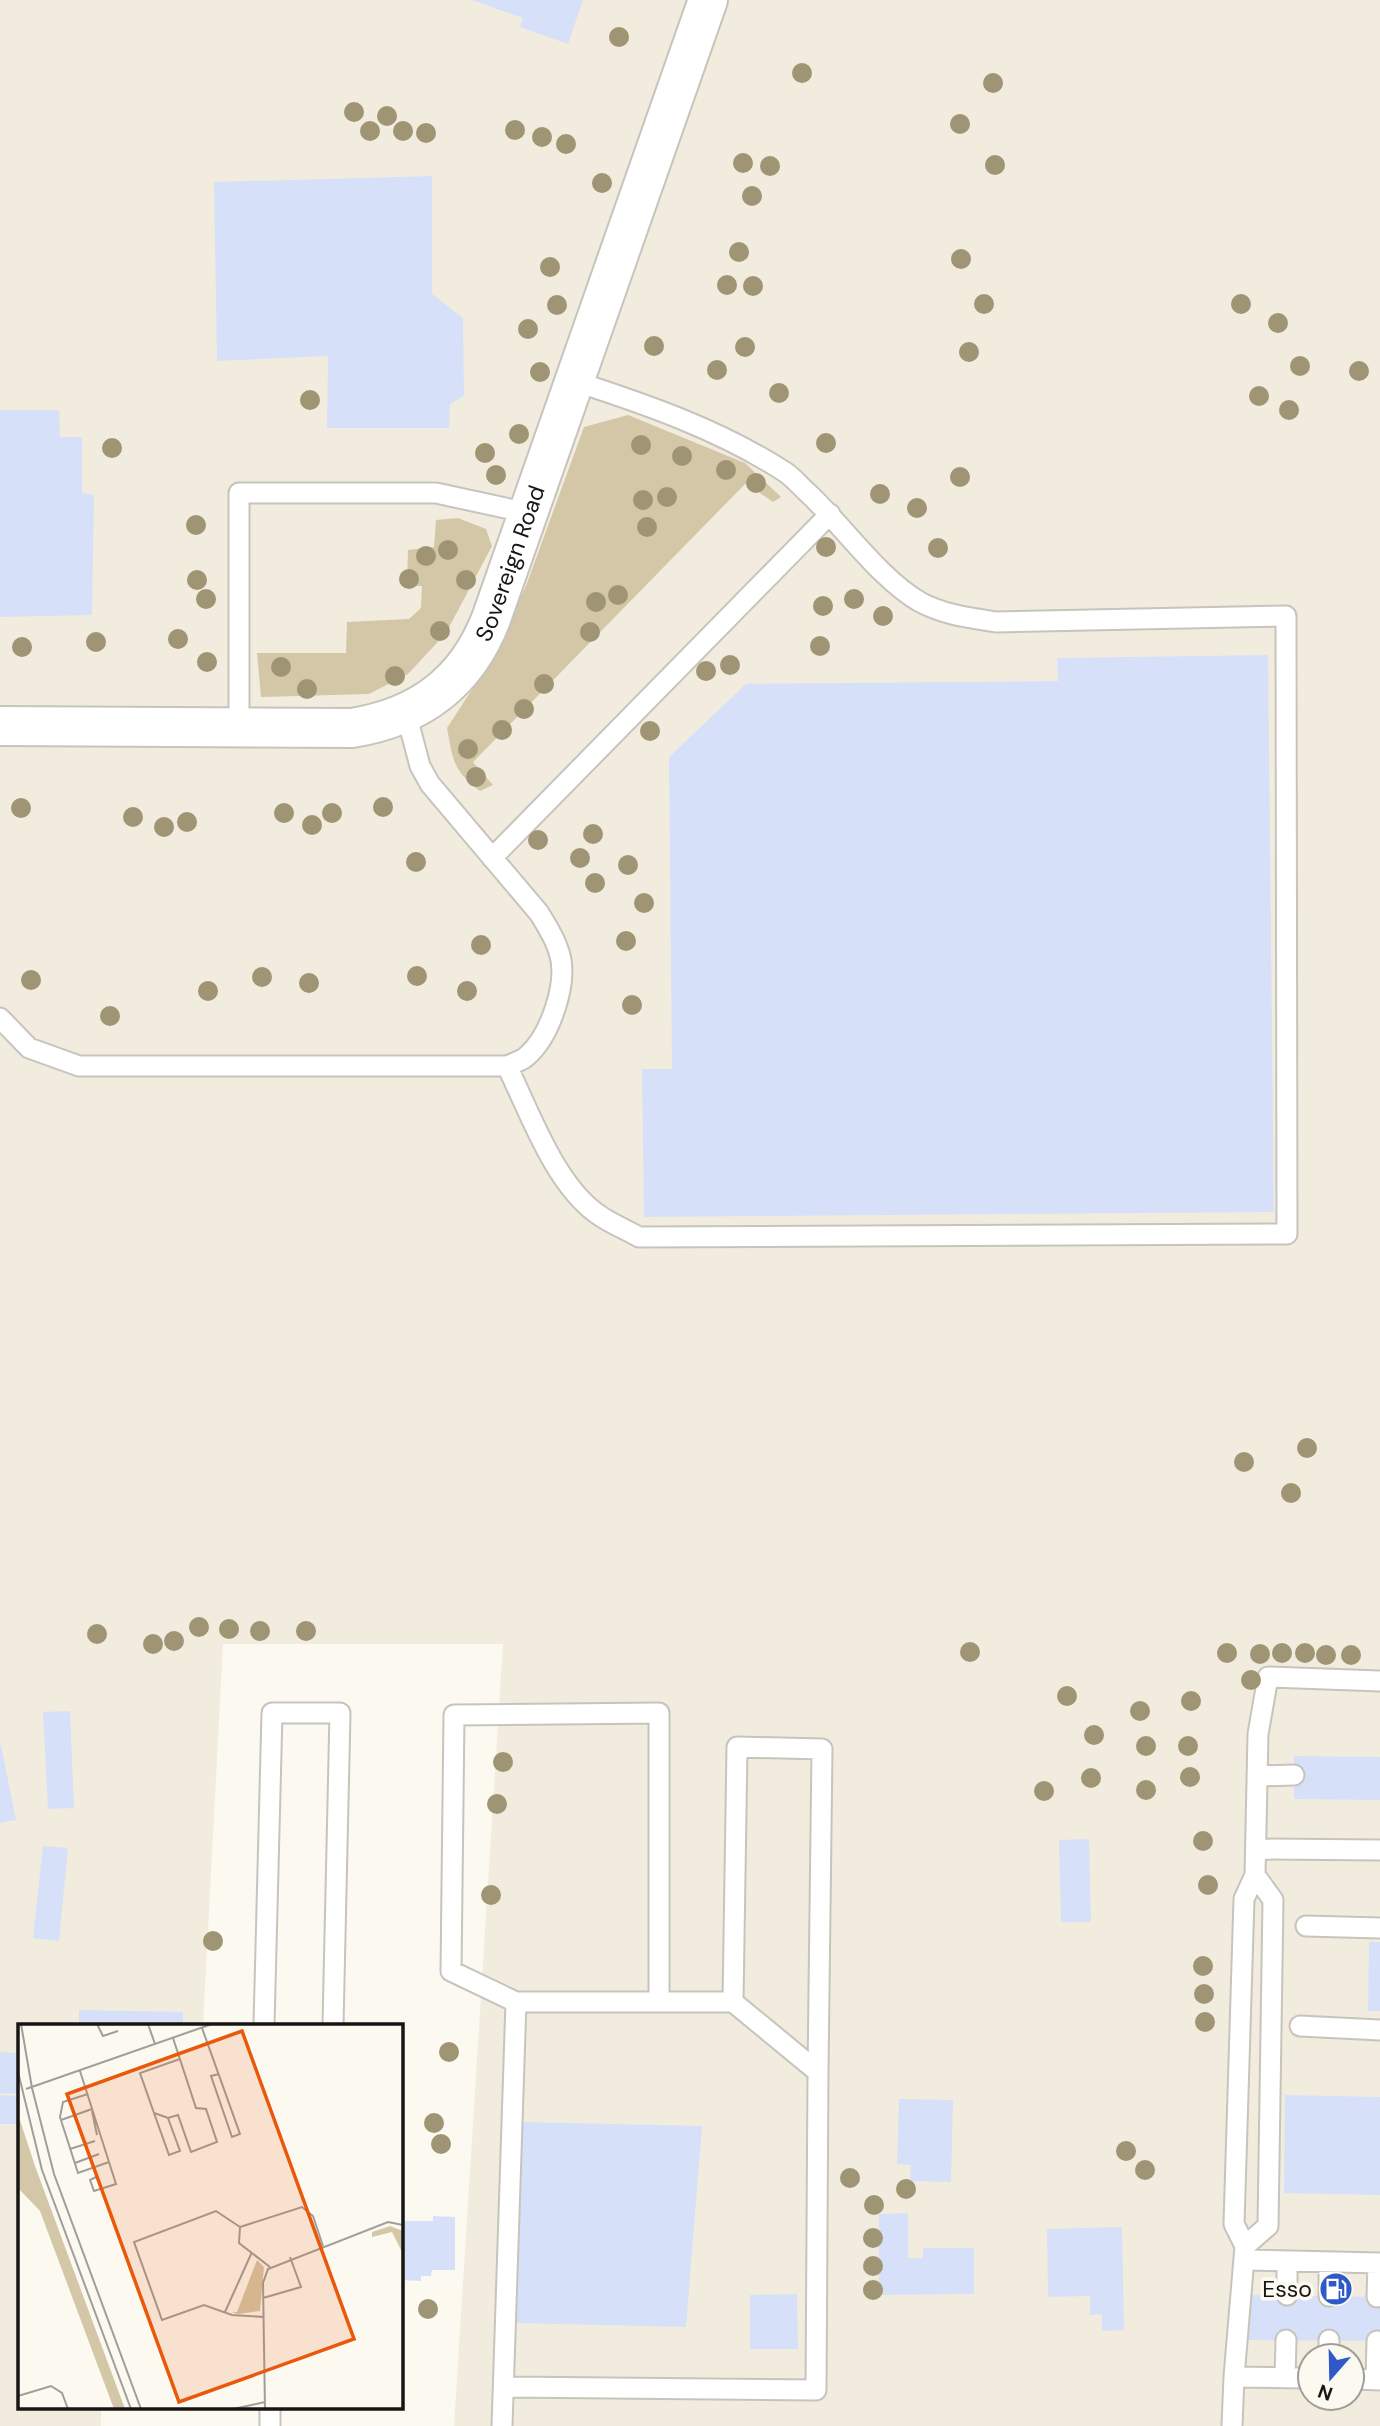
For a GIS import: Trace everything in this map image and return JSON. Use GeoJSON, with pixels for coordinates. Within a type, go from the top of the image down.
{"type":"FeatureCollection","features":[{"type":"Feature","properties":{"kind":"street","name":"Sovereign Road"},"geometry":{"type":"LineString","coordinates":[[0,726],[352,728],[382,722],[406,713],[438,694],[460,673],[478,647],[491,619],[708,0]]}},
{"type":"Feature","properties":{"kind":"lane"},"geometry":{"type":"LineString","coordinates":[[507,1066],[553,1160],[577,1196],[597,1214],[639,1237],[1287,1234],[1286,616],[998,622],[956,616],[920,602],[888,577],[830,514],[787,473],[723,437],[658,408],[574,381]]}},
{"type":"Feature","properties":{"kind":"lane"},"geometry":{"type":"LineString","coordinates":[[239,727],[239,493],[436,493],[528,513]]}},
{"type":"Feature","properties":{"kind":"lane"},"geometry":{"type":"LineString","coordinates":[[492,858],[830,514]]}},
{"type":"Feature","properties":{"kind":"lane"},"geometry":{"type":"LineString","coordinates":[[0,1018],[29,1048],[79,1066],[507,1066],[526,1057],[539,1042],[554,1010],[563,978],[560,953],[539,914],[430,784],[420,766],[406,713]]}},
{"type":"Feature","properties":{"kind":"lane"},"geometry":{"type":"LineString","coordinates":[[1232,2426],[1244,2253],[1234,2224],[1244,1899],[1255,1875],[1258,1734],[1268,1677],[1380,1681]]}},
{"type":"Feature","properties":{"kind":"lane"},"geometry":{"type":"LineString","coordinates":[[264,2024],[272,1713],[341,1713],[333,2024]]}},
{"type":"Feature","properties":{"kind":"lane"},"geometry":{"type":"LineString","coordinates":[[659,2002],[659,1713],[454,1715],[451,1971],[516,2002],[659,2002],[733,2002],[818,2072]]}},
{"type":"Feature","properties":{"kind":"lane"},"geometry":{"type":"LineString","coordinates":[[504,2388],[816,2390],[822,1749],[737,1747],[733,2002]]}},
{"type":"Feature","properties":{"kind":"lane"},"geometry":{"type":"LineString","coordinates":[[1257,1776],[1294,1775]]}},
{"type":"Feature","properties":{"kind":"lane"},"geometry":{"type":"LineString","coordinates":[[1256,1849],[1380,1850]]}},
{"type":"Feature","properties":{"kind":"lane"},"geometry":{"type":"LineString","coordinates":[[1244,2253],[1268,2226],[1273,1900],[1255,1875]]}},
{"type":"Feature","properties":{"kind":"lane"},"geometry":{"type":"LineString","coordinates":[[1306,1926],[1380,1928]]}},
{"type":"Feature","properties":{"kind":"lane"},"geometry":{"type":"LineString","coordinates":[[502,2426],[516,2002]]}},
{"type":"Feature","properties":{"kind":"lane"},"geometry":{"type":"LineString","coordinates":[[1300,2026],[1380,2030]]}},
{"type":"Feature","properties":{"kind":"lane"},"geometry":{"type":"LineString","coordinates":[[1244,2253],[1287,2261],[1379,2263],[1377,2297]]}},
{"type":"Feature","properties":{"kind":"lane"},"geometry":{"type":"LineString","coordinates":[[1287,2261],[1287,2295]]}},
{"type":"Feature","properties":{"kind":"lane"},"geometry":{"type":"LineString","coordinates":[[1329,2262],[1329,2296]]}},
{"type":"Feature","properties":{"kind":"lane"},"geometry":{"type":"LineString","coordinates":[[1285,2378],[1286,2340]]}},
{"type":"Feature","properties":{"kind":"lane"},"geometry":{"type":"LineString","coordinates":[[1377,2341],[1378,2380]]}},
{"type":"Feature","properties":{"kind":"lane"},"geometry":{"type":"LineString","coordinates":[[1234,2377],[1296,2378]]}},
{"type":"Feature","properties":{"kind":"lane"},"geometry":{"type":"LineString","coordinates":[[270,2408],[270,2426]]}},
{"type":"Feature","properties":{"kind":"shaded area"},"geometry":{"type":"Polygon","coordinates":[[[0,0],[1380,0],[1380,2426],[454,2426],[503,1644],[223,1644],[203,2024],[18,2024],[18,2408],[101,2408],[101,2426],[0,2426],[0,0]]]}},
{"type":"Feature","properties":{"kind":"shaded area"},"geometry":{"type":"Polygon","coordinates":[[[628,415],[745,463],[781,497],[773,502],[746,483],[473,762],[493,785],[480,791],[459,771],[447,728],[473,688],[526,586],[584,427],[628,415]]]}},
{"type":"Feature","properties":{"kind":"shaded area"},"geometry":{"type":"Polygon","coordinates":[[[458,518],[486,529],[492,546],[446,633],[408,674],[369,694],[261,697],[257,653],[346,653],[347,622],[409,619],[421,608],[422,586],[407,586],[408,550],[434,547],[436,520],[458,518]]]}},
{"type":"Feature","properties":{"kind":"building"},"geometry":{"type":"Polygon","coordinates":[[[472,0],[583,0],[568,44],[520,27],[523,18],[472,0]]]}},
{"type":"Feature","properties":{"kind":"building"},"geometry":{"type":"Polygon","coordinates":[[[432,176],[432,294],[463,318],[464,396],[450,404],[449,428],[327,428],[328,356],[217,361],[214,182],[432,176]]]}},
{"type":"Feature","properties":{"kind":"building"},"geometry":{"type":"Polygon","coordinates":[[[0,410],[59,410],[60,437],[82,437],[82,493],[94,495],[92,615],[0,617],[0,410]]]}},
{"type":"Feature","properties":{"kind":"building"},"geometry":{"type":"Polygon","coordinates":[[[1268,655],[1274,1212],[644,1217],[642,1069],[672,1069],[669,757],[746,684],[1058,681],[1057,658],[1268,655]]]}},
{"type":"Feature","properties":{"kind":"building"},"geometry":{"type":"Polygon","coordinates":[[[70,1711],[74,1808],[48,1809],[43,1712],[70,1711]]]}},
{"type":"Feature","properties":{"kind":"building"},"geometry":{"type":"Polygon","coordinates":[[[0,1746],[16,1820],[0,1823],[0,1746]]]}},
{"type":"Feature","properties":{"kind":"building"},"geometry":{"type":"Polygon","coordinates":[[[1294,1756],[1380,1757],[1380,1800],[1294,1799],[1294,1756]]]}},
{"type":"Feature","properties":{"kind":"building"},"geometry":{"type":"Polygon","coordinates":[[[1089,1839],[1091,1922],[1061,1922],[1059,1840],[1089,1839]]]}},
{"type":"Feature","properties":{"kind":"building"},"geometry":{"type":"Polygon","coordinates":[[[43,1846],[68,1848],[59,1941],[33,1938],[43,1846]]]}},
{"type":"Feature","properties":{"kind":"building"},"geometry":{"type":"Polygon","coordinates":[[[1369,1942],[1380,1942],[1380,2011],[1368,2011],[1369,1942]]]}},
{"type":"Feature","properties":{"kind":"building"},"geometry":{"type":"Polygon","coordinates":[[[79,2010],[183,2012],[183,2024],[79,2024],[79,2010]]]}},
{"type":"Feature","properties":{"kind":"building"},"geometry":{"type":"Polygon","coordinates":[[[0,2052],[18,2053],[18,2094],[0,2093],[0,2052]]]}},
{"type":"Feature","properties":{"kind":"building"},"geometry":{"type":"Polygon","coordinates":[[[0,2095],[18,2096],[18,2124],[0,2124],[0,2095]]]}},
{"type":"Feature","properties":{"kind":"building"},"geometry":{"type":"Polygon","coordinates":[[[1285,2095],[1380,2097],[1380,2195],[1284,2193],[1285,2095]]]}},
{"type":"Feature","properties":{"kind":"building"},"geometry":{"type":"Polygon","coordinates":[[[899,2099],[953,2100],[951,2182],[910,2181],[911,2165],[897,2164],[899,2099]]]}},
{"type":"Feature","properties":{"kind":"building"},"geometry":{"type":"Polygon","coordinates":[[[521,2122],[702,2126],[686,2327],[516,2323],[521,2122]]]}},
{"type":"Feature","properties":{"kind":"building"},"geometry":{"type":"Polygon","coordinates":[[[908,2213],[908,2258],[923,2258],[923,2248],[974,2248],[974,2294],[879,2295],[879,2214],[908,2213]]]}},
{"type":"Feature","properties":{"kind":"building"},"geometry":{"type":"Polygon","coordinates":[[[433,2216],[455,2217],[455,2270],[432,2270],[431,2276],[421,2276],[421,2281],[402,2280],[402,2221],[433,2221],[433,2216]]]}},
{"type":"Feature","properties":{"kind":"building"},"geometry":{"type":"Polygon","coordinates":[[[1122,2227],[1124,2330],[1102,2331],[1102,2314],[1090,2315],[1090,2296],[1048,2297],[1047,2229],[1122,2227]]]}},
{"type":"Feature","properties":{"kind":"building"},"geometry":{"type":"Polygon","coordinates":[[[797,2294],[798,2349],[750,2349],[750,2295],[797,2294]]]}},
{"type":"Feature","properties":{"kind":"building"},"geometry":{"type":"Polygon","coordinates":[[[1248,2295],[1380,2297],[1380,2341],[1247,2340],[1248,2295]]]}},
{"type":"Feature","properties":{"kind":"place","name":"Esso"},"geometry":{"type":"Point","coordinates":[1336,2289]}}]}
